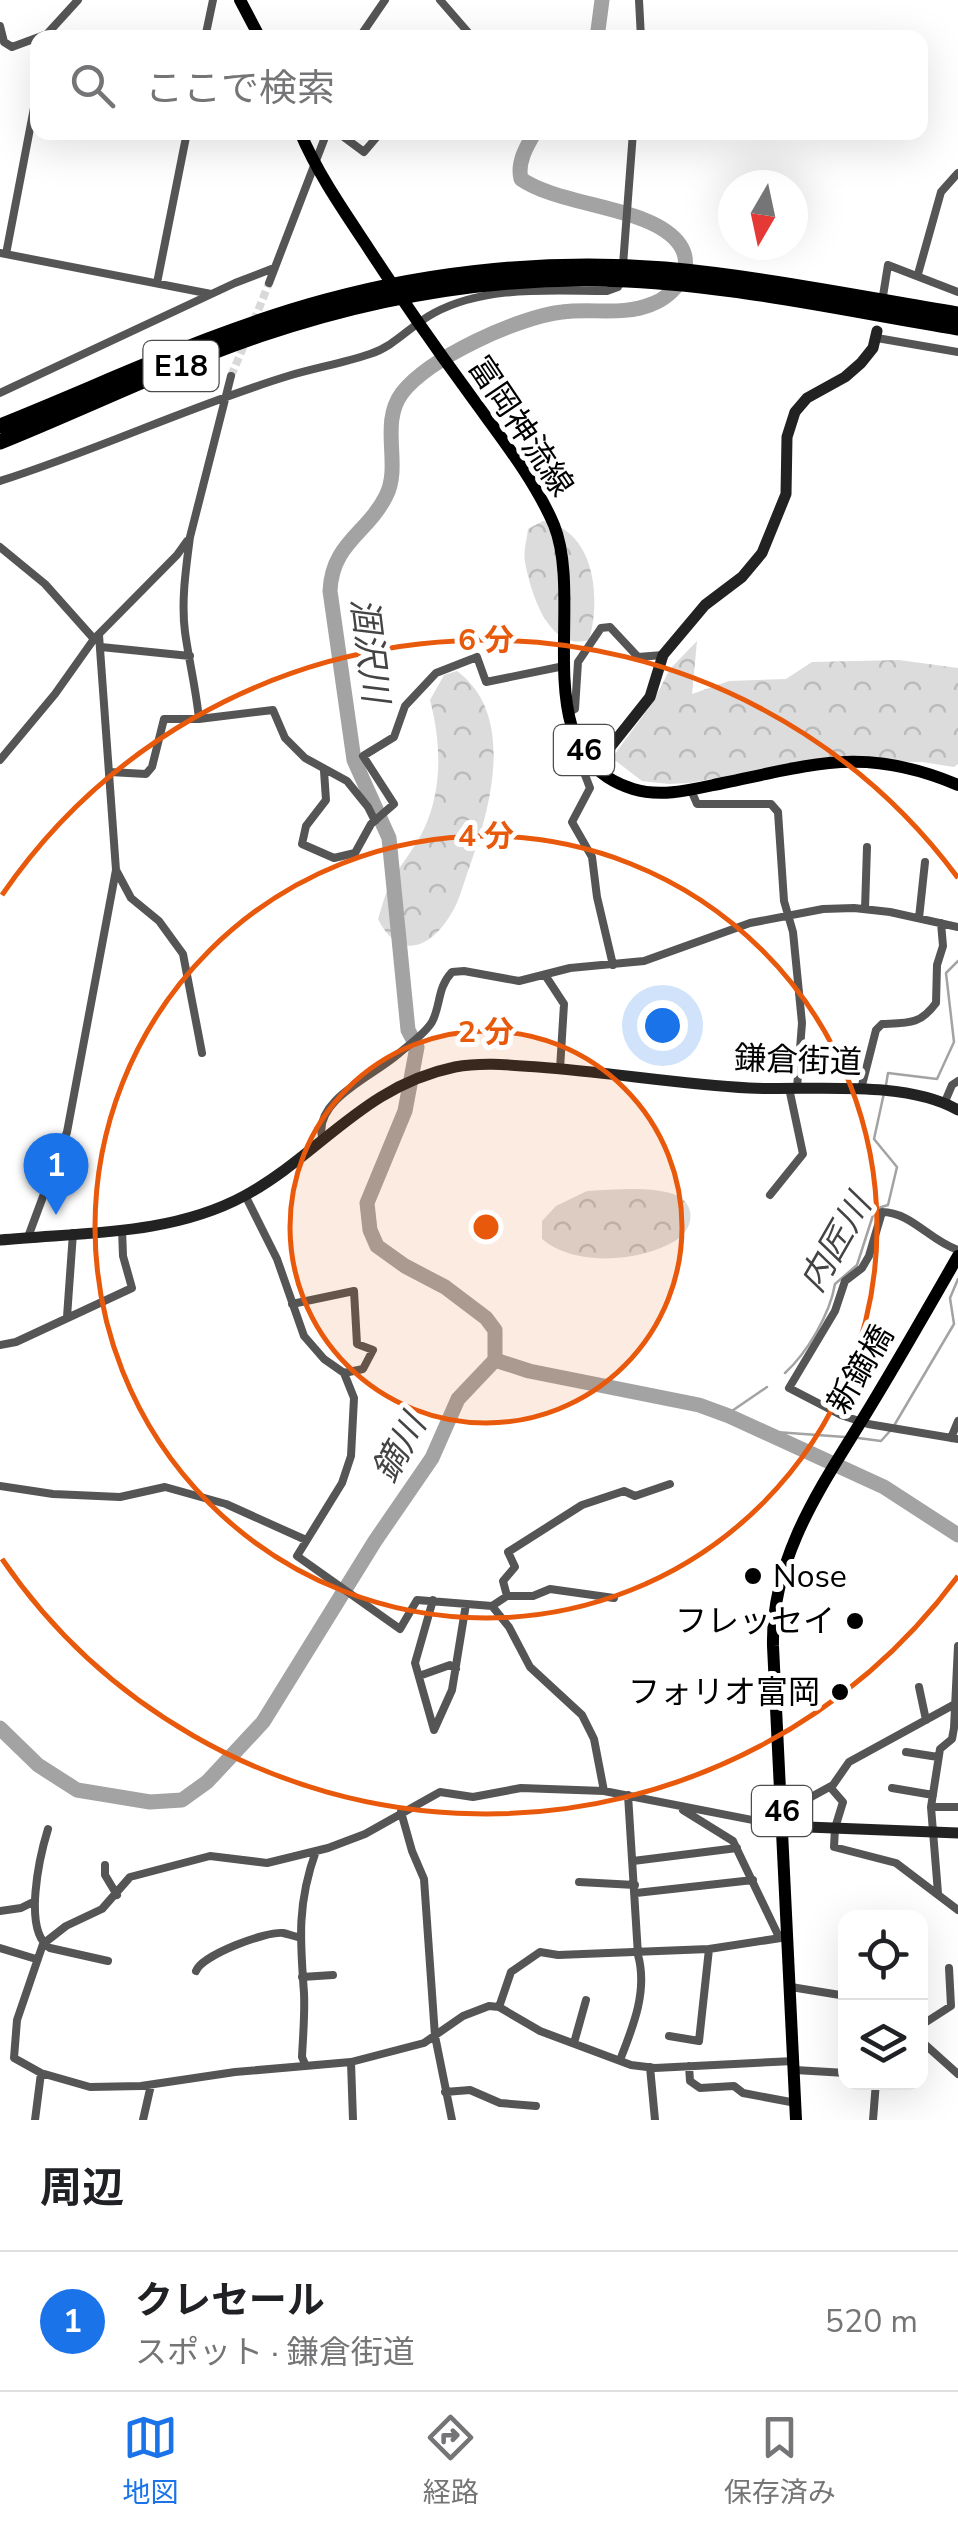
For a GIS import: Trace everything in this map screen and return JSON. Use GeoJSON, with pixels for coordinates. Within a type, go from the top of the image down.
{"type":"FeatureCollection","features":[{"type":"Feature","properties":{"kind":"highway","name":"E18"},"geometry":{"type":"LineString","coordinates":[[0,426],[249,325],[472,274],[550,267],[627,267],[958,314]]}},
{"type":"Feature","properties":{"kind":"highway","name":"E18"},"geometry":{"type":"LineString","coordinates":[[749,286],[958,328]]}},
{"type":"Feature","properties":{"kind":"highway","name":"E18"},"geometry":{"type":"LineString","coordinates":[[0,442],[232,345],[366,297]]}},
{"type":"Feature","properties":{"kind":"main road"},"geometry":{"type":"LineString","coordinates":[[240,0],[256,30]]}},
{"type":"Feature","properties":{"kind":"main road","name":"富岡神流線"},"geometry":{"type":"LineString","coordinates":[[303,140],[315,167],[420,326],[498,434],[553,524],[564,567],[567,713],[572,731],[591,760]]}},
{"type":"Feature","properties":{"kind":"main road","name":"46"},"geometry":{"type":"LineString","coordinates":[[591,760],[605,774],[633,789],[648,792],[691,790],[841,760],[905,765],[958,785]]}},
{"type":"Feature","properties":{"kind":"main road","name":"新鏑橋"},"geometry":{"type":"LineString","coordinates":[[782,1809],[772,1620],[784,1564],[808,1510],[958,1253]]}},
{"type":"Feature","properties":{"kind":"main road","name":"46"},"geometry":{"type":"LineString","coordinates":[[782,1809],[784,1939],[791,1987],[796,2120]]}},
{"type":"Feature","properties":{"kind":"street"},"geometry":{"type":"LineString","coordinates":[[52,30],[78,0]]}},
{"type":"Feature","properties":{"kind":"street"},"geometry":{"type":"LineString","coordinates":[[206,30],[212,0]]}},
{"type":"Feature","properties":{"kind":"street"},"geometry":{"type":"LineString","coordinates":[[364,30],[385,0]]}},
{"type":"Feature","properties":{"kind":"street"},"geometry":{"type":"LineString","coordinates":[[440,0],[466,30]]}},
{"type":"Feature","properties":{"kind":"street"},"geometry":{"type":"LineString","coordinates":[[639,0],[640,30]]}},
{"type":"Feature","properties":{"kind":"street"},"geometry":{"type":"LineString","coordinates":[[0,26],[4,42],[12,47],[30,41]]}},
{"type":"Feature","properties":{"kind":"street"},"geometry":{"type":"LineString","coordinates":[[30,124],[3,254],[211,294]]}},
{"type":"Feature","properties":{"kind":"street"},"geometry":{"type":"LineString","coordinates":[[158,283],[185,140]]}},
{"type":"Feature","properties":{"kind":"street"},"geometry":{"type":"LineString","coordinates":[[269,282],[324,140]]}},
{"type":"Feature","properties":{"kind":"street"},"geometry":{"type":"LineString","coordinates":[[348,140],[364,152],[374,140]]}},
{"type":"Feature","properties":{"kind":"street"},"geometry":{"type":"LineString","coordinates":[[0,481],[288,376],[374,353],[453,304],[493,294],[607,291],[618,287],[622,280],[632,140]]}},
{"type":"Feature","properties":{"kind":"street"},"geometry":{"type":"LineString","coordinates":[[918,274],[940,192],[958,173]]}},
{"type":"Feature","properties":{"kind":"street"},"geometry":{"type":"LineString","coordinates":[[613,965],[592,857],[572,822],[590,788],[580,762],[591,760],[650,697],[664,656],[705,605],[742,577],[762,553],[786,494],[788,438],[801,402],[845,377],[861,363],[877,334],[888,265],[958,292]]}},
{"type":"Feature","properties":{"kind":"street"},"geometry":{"type":"LineString","coordinates":[[0,393],[274,268]]}},
{"type":"Feature","properties":{"kind":"street"},"geometry":{"type":"LineString","coordinates":[[877,334],[958,352]]}},
{"type":"Feature","properties":{"kind":"street"},"geometry":{"type":"LineString","coordinates":[[199,718],[185,630],[190,537],[232,376]]}},
{"type":"Feature","properties":{"kind":"street"},"geometry":{"type":"LineString","coordinates":[[0,760],[96,637],[178,555],[190,537]]}},
{"type":"Feature","properties":{"kind":"street"},"geometry":{"type":"LineString","coordinates":[[0,546],[45,584],[101,647],[116,870],[67,1132],[28,1237]]}},
{"type":"Feature","properties":{"kind":"street"},"geometry":{"type":"LineString","coordinates":[[567,713],[575,710],[578,662],[601,628],[610,627],[638,657],[664,656]]}},
{"type":"Feature","properties":{"kind":"street"},"geometry":{"type":"LineString","coordinates":[[101,647],[190,656]]}},
{"type":"Feature","properties":{"kind":"street"},"geometry":{"type":"LineString","coordinates":[[324,771],[326,800],[306,826],[302,844],[334,858],[355,852],[375,821],[394,804],[362,756],[394,736],[405,706],[436,672],[476,657],[486,682],[564,666]]}},
{"type":"Feature","properties":{"kind":"street"},"geometry":{"type":"LineString","coordinates":[[110,772],[146,774],[152,767],[164,719],[272,710],[285,738],[305,758],[347,781],[375,821]]}},
{"type":"Feature","properties":{"kind":"street"},"geometry":{"type":"LineString","coordinates":[[691,790],[697,804],[770,804],[778,812],[784,901],[794,932],[802,1024],[793,1088],[802,1154],[770,1195]]}},
{"type":"Feature","properties":{"kind":"street"},"geometry":{"type":"LineString","coordinates":[[866,909],[868,847]]}},
{"type":"Feature","properties":{"kind":"street"},"geometry":{"type":"LineString","coordinates":[[919,918],[925,862]]}},
{"type":"Feature","properties":{"kind":"street"},"geometry":{"type":"LineString","coordinates":[[116,870],[131,898],[159,921],[183,954],[202,1053]]}},
{"type":"Feature","properties":{"kind":"street"},"geometry":{"type":"LineString","coordinates":[[0,1240],[168,1224],[199,1216],[245,1196],[322,1137],[320,1126],[327,1107],[395,1058],[431,1023],[442,982],[452,972],[519,981],[570,968],[613,965],[667,954],[722,932],[788,914],[822,909],[866,909],[957,923]]}},
{"type":"Feature","properties":{"kind":"street"},"geometry":{"type":"LineString","coordinates":[[860,1089],[876,1030],[882,1024],[920,1021],[936,1003],[937,965],[944,946],[941,923]]}},
{"type":"Feature","properties":{"kind":"street"},"geometry":{"type":"LineString","coordinates":[[545,975],[564,1004],[560,1069]]}},
{"type":"Feature","properties":{"kind":"street","name":"鎌倉街道"},"geometry":{"type":"LineString","coordinates":[[322,1137],[382,1095],[455,1068],[487,1064],[751,1088],[860,1089],[958,1110]]}},
{"type":"Feature","properties":{"kind":"street"},"geometry":{"type":"LineString","coordinates":[[944,1104],[952,1085],[958,1082]]}},
{"type":"Feature","properties":{"kind":"street"},"geometry":{"type":"LineString","coordinates":[[245,1196],[313,1348],[344,1372],[354,1398],[351,1456],[342,1484],[297,1556],[400,1629],[414,1602],[492,1606],[507,1596],[533,1596],[550,1589],[614,1598]]}},
{"type":"Feature","properties":{"kind":"street"},"geometry":{"type":"LineString","coordinates":[[958,1253],[897,1212],[882,1212],[869,1256],[846,1281],[836,1311],[789,1388],[841,1415],[868,1424],[954,1439],[958,1421]]}},
{"type":"Feature","properties":{"kind":"street"},"geometry":{"type":"LineString","coordinates":[[0,1345],[16,1342],[132,1288],[123,1256],[122,1229]]}},
{"type":"Feature","properties":{"kind":"street"},"geometry":{"type":"LineString","coordinates":[[67,1317],[72,1234]]}},
{"type":"Feature","properties":{"kind":"street"},"geometry":{"type":"LineString","coordinates":[[292,1304],[354,1291],[357,1344],[373,1350],[363,1369],[344,1372]]}},
{"type":"Feature","properties":{"kind":"street"},"geometry":{"type":"LineString","coordinates":[[507,1596],[503,1580],[515,1567],[508,1552],[582,1505],[624,1491],[634,1496],[670,1484]]}},
{"type":"Feature","properties":{"kind":"street"},"geometry":{"type":"LineString","coordinates":[[0,1486],[120,1498],[165,1487],[226,1504],[306,1540]]}},
{"type":"Feature","properties":{"kind":"street"},"geometry":{"type":"LineString","coordinates":[[433,1600],[415,1663],[434,1730],[452,1690],[466,1604]]}},
{"type":"Feature","properties":{"kind":"street"},"geometry":{"type":"LineString","coordinates":[[492,1606],[530,1666],[582,1715],[594,1739],[604,1790]]}},
{"type":"Feature","properties":{"kind":"street"},"geometry":{"type":"LineString","coordinates":[[938,1893],[931,1807],[940,1748],[952,1738],[958,1646]]}},
{"type":"Feature","properties":{"kind":"street"},"geometry":{"type":"LineString","coordinates":[[418,1676],[450,1665],[456,1669]]}},
{"type":"Feature","properties":{"kind":"street"},"geometry":{"type":"LineString","coordinates":[[919,1687],[926,1720]]}},
{"type":"Feature","properties":{"kind":"street"},"geometry":{"type":"LineString","coordinates":[[782,1809],[830,1787],[849,1762],[955,1704]]}},
{"type":"Feature","properties":{"kind":"street"},"geometry":{"type":"LineString","coordinates":[[906,1752],[938,1757]]}},
{"type":"Feature","properties":{"kind":"street"},"geometry":{"type":"LineString","coordinates":[[830,1787],[843,1802],[834,1847],[896,1863],[957,1907]]}},
{"type":"Feature","properties":{"kind":"street"},"geometry":{"type":"LineString","coordinates":[[838,2071],[795,2066],[650,2067],[540,2031],[500,2008],[476,2010],[424,2043],[351,2062],[305,2064],[151,2085],[90,2087],[41,2073],[14,2058],[13,2050],[16,2020],[43,1944],[66,1926],[102,1909],[130,1877],[210,1856],[267,1863],[316,1851],[365,1834],[440,1792],[473,1798],[521,1788],[604,1790],[782,1826],[958,1834]]}},
{"type":"Feature","properties":{"kind":"street"},"geometry":{"type":"LineString","coordinates":[[892,1788],[932,1795]]}},
{"type":"Feature","properties":{"kind":"street"},"geometry":{"type":"LineString","coordinates":[[620,2060],[640,1998],[642,1970],[628,1795]]}},
{"type":"Feature","properties":{"kind":"street"},"geometry":{"type":"LineString","coordinates":[[500,2008],[511,1972],[536,1954],[709,1950],[784,1939],[733,1841],[677,1805]]}},
{"type":"Feature","properties":{"kind":"street"},"geometry":{"type":"LineString","coordinates":[[931,1807],[958,1807]]}},
{"type":"Feature","properties":{"kind":"street"},"geometry":{"type":"LineString","coordinates":[[402,1812],[424,1879],[435,2036],[452,2120]]}},
{"type":"Feature","properties":{"kind":"street"},"geometry":{"type":"LineString","coordinates":[[43,1944],[35,1901],[38,1864],[48,1829]]}},
{"type":"Feature","properties":{"kind":"street"},"geometry":{"type":"LineString","coordinates":[[633,1861],[737,1848]]}},
{"type":"Feature","properties":{"kind":"street"},"geometry":{"type":"LineString","coordinates":[[305,2064],[298,1937],[308,1872],[316,1851]]}},
{"type":"Feature","properties":{"kind":"street"},"geometry":{"type":"LineString","coordinates":[[106,1865],[105,1875],[116,1895]]}},
{"type":"Feature","properties":{"kind":"street"},"geometry":{"type":"LineString","coordinates":[[579,1882],[635,1889],[753,1880]]}},
{"type":"Feature","properties":{"kind":"street"},"geometry":{"type":"LineString","coordinates":[[0,1911],[35,1901]]}},
{"type":"Feature","properties":{"kind":"street"},"geometry":{"type":"LineString","coordinates":[[196,1971],[202,1960],[242,1944],[280,1933],[298,1937]]}},
{"type":"Feature","properties":{"kind":"street"},"geometry":{"type":"LineString","coordinates":[[43,1944],[108,1961]]}},
{"type":"Feature","properties":{"kind":"street"},"geometry":{"type":"LineString","coordinates":[[0,1948],[36,1958]]}},
{"type":"Feature","properties":{"kind":"street"},"geometry":{"type":"LineString","coordinates":[[669,2036],[699,2041],[709,1950]]}},
{"type":"Feature","properties":{"kind":"street"},"geometry":{"type":"LineString","coordinates":[[928,2021],[951,2006],[949,1968]]}},
{"type":"Feature","properties":{"kind":"street"},"geometry":{"type":"LineString","coordinates":[[302,1977],[333,1976]]}},
{"type":"Feature","properties":{"kind":"street"},"geometry":{"type":"LineString","coordinates":[[791,1987],[838,1995]]}},
{"type":"Feature","properties":{"kind":"street"},"geometry":{"type":"LineString","coordinates":[[574,2043],[586,2000]]}},
{"type":"Feature","properties":{"kind":"street"},"geometry":{"type":"LineString","coordinates":[[928,2047],[958,2074]]}},
{"type":"Feature","properties":{"kind":"street"},"geometry":{"type":"LineString","coordinates":[[351,2062],[353,2120]]}},
{"type":"Feature","properties":{"kind":"street"},"geometry":{"type":"LineString","coordinates":[[689,2066],[690,2081],[700,2088],[734,2086],[743,2093],[796,2103]]}},
{"type":"Feature","properties":{"kind":"street"},"geometry":{"type":"LineString","coordinates":[[650,2067],[655,2120]]}},
{"type":"Feature","properties":{"kind":"street"},"geometry":{"type":"LineString","coordinates":[[35,2120],[41,2073]]}},
{"type":"Feature","properties":{"kind":"street"},"geometry":{"type":"LineString","coordinates":[[143,2120],[151,2085]]}},
{"type":"Feature","properties":{"kind":"street"},"geometry":{"type":"LineString","coordinates":[[445,2092],[470,2090],[500,2103],[536,2106]]}},
{"type":"Feature","properties":{"kind":"street"},"geometry":{"type":"LineString","coordinates":[[872,2120],[875,2090]]}},
{"type":"Feature","properties":{"kind":"green space"},"geometry":{"type":"Polygon","coordinates":[[[543,521],[560,527],[584,552],[594,596],[589,640],[563,637],[544,618],[537,604],[524,554],[528,529],[543,521]]]}},
{"type":"Feature","properties":{"kind":"green space"},"geometry":{"type":"Polygon","coordinates":[[[697,641],[692,694],[729,681],[786,679],[812,662],[899,660],[958,668],[958,764],[954,767],[922,762],[813,760],[690,783],[642,781],[612,758],[653,702],[670,669],[697,641]]]}},
{"type":"Feature","properties":{"kind":"green space"},"geometry":{"type":"Polygon","coordinates":[[[457,671],[476,690],[487,713],[493,739],[490,794],[454,909],[434,936],[404,945],[386,932],[378,919],[389,886],[430,813],[438,765],[430,700],[444,675],[457,671]]]}},
{"type":"Feature","properties":{"kind":"green space"},"geometry":{"type":"Polygon","coordinates":[[[641,1189],[673,1194],[686,1203],[691,1216],[686,1230],[675,1241],[626,1257],[571,1254],[542,1239],[542,1221],[556,1206],[587,1191],[641,1189]]]}},
{"type":"Feature","properties":{"kind":"waterway","name":"涸沢川"},"geometry":{"type":"LineString","coordinates":[[598,30],[602,0]]}},
{"type":"Feature","properties":{"kind":"waterway","name":"涸沢川"},"geometry":{"type":"LineString","coordinates":[[495,1360],[495,1330],[486,1318],[445,1287],[377,1246],[370,1230],[367,1203],[405,1111],[417,1047],[408,1030],[389,838],[354,760],[330,591],[337,561],[386,496],[392,471],[395,405],[415,380],[453,353],[522,322],[562,312],[641,308],[668,295],[684,272],[680,245],[650,222],[559,196],[521,179],[521,161],[531,140]]}},
{"type":"Feature","properties":{"kind":"waterway","name":"内匠川"},"geometry":{"type":"LineString","coordinates":[[886,1085],[888,1073],[937,1079],[954,1042],[946,973],[958,961]]}},
{"type":"Feature","properties":{"kind":"waterway","name":"内匠川"},"geometry":{"type":"LineString","coordinates":[[785,1373],[816,1332],[835,1284],[857,1265],[875,1209],[888,1205],[897,1167],[874,1139],[884,1093]]}},
{"type":"Feature","properties":{"kind":"waterway"},"geometry":{"type":"LineString","coordinates":[[895,1424],[954,1324],[950,1298],[958,1279]]}},
{"type":"Feature","properties":{"kind":"waterway","name":"鏑川"},"geometry":{"type":"LineString","coordinates":[[495,1360],[529,1371],[699,1405],[729,1416],[884,1487],[958,1535]]}},
{"type":"Feature","properties":{"kind":"waterway","name":"鏑川"},"geometry":{"type":"LineString","coordinates":[[0,1728],[38,1765],[77,1790],[150,1802],[182,1800],[207,1782],[263,1722],[375,1541],[432,1458],[458,1399],[495,1360]]}},
{"type":"Feature","properties":{"kind":"waterway","name":"内匠川"},"geometry":{"type":"LineString","coordinates":[[726,1415],[767,1387]]}},
{"type":"Feature","properties":{"kind":"waterway"},"geometry":{"type":"LineString","coordinates":[[762,1431],[845,1437]]}},
{"type":"Feature","properties":{"kind":"waterway"},"geometry":{"type":"LineString","coordinates":[[858,1438],[881,1441],[890,1431]]}},
{"type":"Feature","properties":{"kind":"tunnel"},"geometry":{"type":"LineString","coordinates":[[254,321],[269,283]]}},
{"type":"Feature","properties":{"kind":"tunnel"},"geometry":{"type":"LineString","coordinates":[[231,376],[245,343]]}},
{"type":"Feature","properties":{"kind":"place","name":"クレセール"},"geometry":{"type":"Point","coordinates":[56,1215]}},
{"type":"Feature","properties":{"kind":"place","name":"Nose"},"geometry":{"type":"Point","coordinates":[753,1576]}},
{"type":"Feature","properties":{"kind":"place","name":"フレッセイ"},"geometry":{"type":"Point","coordinates":[855,1621]}},
{"type":"Feature","properties":{"kind":"place","name":"フォリオ富岡"},"geometry":{"type":"Point","coordinates":[840,1692]}}]}
